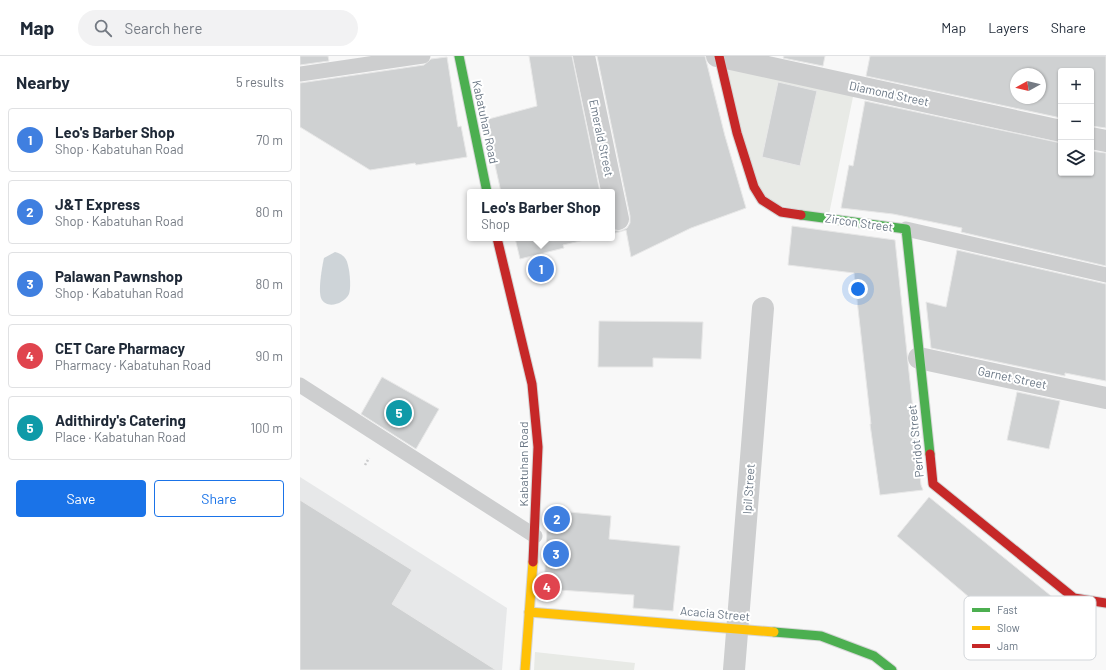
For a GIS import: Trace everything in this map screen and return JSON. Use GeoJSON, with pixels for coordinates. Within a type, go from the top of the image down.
{"type":"FeatureCollection","features":[{"type":"Feature","properties":{"kind":"street","name":"Kabatuhan Road"},"geometry":{"type":"LineString","coordinates":[[459,56],[486,189]]}},
{"type":"Feature","properties":{"kind":"street","name":"Emerald Street"},"geometry":{"type":"LineString","coordinates":[[584,56],[612,189]]}},
{"type":"Feature","properties":{"kind":"street","name":"Diamond Street"},"geometry":{"type":"LineString","coordinates":[[718,56],[1058,130]]}},
{"type":"Feature","properties":{"kind":"street","name":"Zircon Street"},"geometry":{"type":"LineString","coordinates":[[718,56],[737,133],[754,187],[762,200],[781,212],[906,230]]}},
{"type":"Feature","properties":{"kind":"street"},"geometry":{"type":"LineString","coordinates":[[1094,139],[1106,141]]}},
{"type":"Feature","properties":{"kind":"street","name":"Emerald Street"},"geometry":{"type":"LineString","coordinates":[[615,205],[618,219]]}},
{"type":"Feature","properties":{"kind":"street","name":"Peridot Street"},"geometry":{"type":"LineString","coordinates":[[906,230],[933,484],[1072,596]]}},
{"type":"Feature","properties":{"kind":"street","name":"Kabatuhan Road"},"geometry":{"type":"LineString","coordinates":[[498,241],[532,384],[538,447],[535,536],[525,670]]}},
{"type":"Feature","properties":{"kind":"street","name":"Ipil Street"},"geometry":{"type":"LineString","coordinates":[[734,670],[763,308]]}},
{"type":"Feature","properties":{"kind":"street","name":"Garnet Street"},"geometry":{"type":"LineString","coordinates":[[919,358],[1106,398]]}},
{"type":"Feature","properties":{"kind":"street","name":"Peridot Street"},"geometry":{"type":"LineString","coordinates":[[1096,601],[1106,603]]}},
{"type":"Feature","properties":{"kind":"street","name":"Acacia Street"},"geometry":{"type":"LineString","coordinates":[[529,612],[821,636],[874,656],[892,670]]}},
{"type":"Feature","properties":{"kind":"lane"},"geometry":{"type":"LineString","coordinates":[[300,74],[423,56]]}},
{"type":"Feature","properties":{"kind":"lane","name":"Zircon Street"},"geometry":{"type":"LineString","coordinates":[[906,230],[1106,275]]}},
{"type":"Feature","properties":{"kind":"lane"},"geometry":{"type":"LineString","coordinates":[[300,386],[535,536]]}},
{"type":"Feature","properties":{"kind":"shaded area"},"geometry":{"type":"Polygon","coordinates":[[[721,64],[854,92],[828,219],[762,200],[721,64]]]}},
{"type":"Feature","properties":{"kind":"shaded area"},"geometry":{"type":"Polygon","coordinates":[[[335,252],[343,256],[346,260],[350,289],[347,298],[339,303],[331,305],[323,302],[320,294],[320,284],[324,258],[335,252]]]}},
{"type":"Feature","properties":{"kind":"shaded area"},"geometry":{"type":"Polygon","coordinates":[[[300,477],[507,608],[502,670],[300,670],[300,477]]]}},
{"type":"Feature","properties":{"kind":"shaded area"},"geometry":{"type":"Polygon","coordinates":[[[535,652],[635,663],[634,670],[534,670],[535,652]]]}},
{"type":"Feature","properties":{"kind":"building"},"geometry":{"type":"Polygon","coordinates":[[[300,56],[328,56],[329,61],[300,65],[300,56]]]}},
{"type":"Feature","properties":{"kind":"building"},"geometry":{"type":"Polygon","coordinates":[[[529,56],[572,56],[599,189],[500,189],[485,120],[537,106],[529,56]]]}},
{"type":"Feature","properties":{"kind":"building"},"geometry":{"type":"Polygon","coordinates":[[[597,56],[705,56],[725,136],[746,208],[691,228],[631,257],[626,230],[615,233],[615,230],[620,231],[627,228],[630,223],[630,216],[597,56]]]}},
{"type":"Feature","properties":{"kind":"building"},"geometry":{"type":"Polygon","coordinates":[[[784,56],[825,56],[823,66],[783,58],[784,56]]]}},
{"type":"Feature","properties":{"kind":"building"},"geometry":{"type":"Polygon","coordinates":[[[870,56],[1106,56],[1106,128],[1094,126],[1094,68],[1058,68],[1058,117],[866,76],[870,56]]]}},
{"type":"Feature","properties":{"kind":"building"},"geometry":{"type":"Polygon","coordinates":[[[447,57],[458,127],[461,126],[467,157],[370,170],[300,127],[300,83],[424,65],[431,59],[447,57]]]}},
{"type":"Feature","properties":{"kind":"building"},"geometry":{"type":"Polygon","coordinates":[[[778,82],[817,91],[800,166],[762,157],[778,82]]]}},
{"type":"Feature","properties":{"kind":"building"},"geometry":{"type":"Polygon","coordinates":[[[865,101],[1058,142],[1058,176],[1094,176],[1094,151],[1106,153],[1106,266],[961,232],[962,228],[893,214],[841,208],[849,165],[853,166],[865,101]]]}},
{"type":"Feature","properties":{"kind":"building"},"geometry":{"type":"Polygon","coordinates":[[[792,226],[895,240],[921,485],[923,490],[880,495],[870,424],[854,273],[788,265],[792,226]]]}},
{"type":"Feature","properties":{"kind":"building"},"geometry":{"type":"Polygon","coordinates":[[[516,241],[580,241],[563,245],[564,248],[520,259],[516,241]]]}},
{"type":"Feature","properties":{"kind":"building"},"geometry":{"type":"Polygon","coordinates":[[[957,250],[1106,284],[1106,381],[1065,373],[1065,376],[931,348],[926,302],[946,307],[957,250]]]}},
{"type":"Feature","properties":{"kind":"building"},"geometry":{"type":"Polygon","coordinates":[[[599,321],[703,322],[701,359],[653,358],[653,367],[598,367],[599,321]]]}},
{"type":"Feature","properties":{"kind":"building"},"geometry":{"type":"Polygon","coordinates":[[[382,377],[439,409],[416,449],[361,414],[382,377]]]}},
{"type":"Feature","properties":{"kind":"building"},"geometry":{"type":"Polygon","coordinates":[[[1017,392],[1060,401],[1049,449],[1007,440],[1017,392]]]}},
{"type":"Feature","properties":{"kind":"building"},"geometry":{"type":"Polygon","coordinates":[[[929,497],[1051,596],[968,596],[897,536],[929,497]]]}},
{"type":"Feature","properties":{"kind":"building"},"geometry":{"type":"Polygon","coordinates":[[[300,500],[412,570],[392,604],[496,670],[300,670],[300,500]]]}},
{"type":"Feature","properties":{"kind":"building"},"geometry":{"type":"Polygon","coordinates":[[[548,510],[611,516],[609,539],[680,546],[673,611],[633,608],[634,595],[544,589],[548,510]]]}},
{"type":"Feature","properties":{"kind":"traffic: fast"},"geometry":{"type":"LineString","coordinates":[[459,56],[486,189]]}},
{"type":"Feature","properties":{"kind":"traffic: fast"},"geometry":{"type":"LineString","coordinates":[[801,215],[906,229],[930,454]]}},
{"type":"Feature","properties":{"kind":"traffic: fast"},"geometry":{"type":"LineString","coordinates":[[774,632],[821,636],[874,656],[892,670]]}},
{"type":"Feature","properties":{"kind":"traffic: slow"},"geometry":{"type":"LineString","coordinates":[[525,670],[533,562]]}},
{"type":"Feature","properties":{"kind":"traffic: slow"},"geometry":{"type":"LineString","coordinates":[[529,612],[774,632]]}},
{"type":"Feature","properties":{"kind":"traffic: jam"},"geometry":{"type":"LineString","coordinates":[[719,56],[737,133],[754,187],[762,200],[781,212],[801,215]]}},
{"type":"Feature","properties":{"kind":"traffic: jam"},"geometry":{"type":"LineString","coordinates":[[498,241],[532,384],[538,447],[533,562]]}},
{"type":"Feature","properties":{"kind":"traffic: jam"},"geometry":{"type":"LineString","coordinates":[[930,454],[933,484],[1072,596]]}},
{"type":"Feature","properties":{"kind":"traffic: jam"},"geometry":{"type":"LineString","coordinates":[[1096,601],[1106,603]]}},
{"type":"Feature","properties":{"kind":"place","name":"Leo's Barber Shop"},"geometry":{"type":"Point","coordinates":[541,269]}},
{"type":"Feature","properties":{"kind":"place","name":"Adithirdy's Catering"},"geometry":{"type":"Point","coordinates":[399,413]}},
{"type":"Feature","properties":{"kind":"place","name":"J&T Express"},"geometry":{"type":"Point","coordinates":[557,519]}},
{"type":"Feature","properties":{"kind":"place","name":"Palawan Pawnshop"},"geometry":{"type":"Point","coordinates":[556,554]}},
{"type":"Feature","properties":{"kind":"place","name":"CET Care Pharmacy"},"geometry":{"type":"Point","coordinates":[547,587]}}]}
